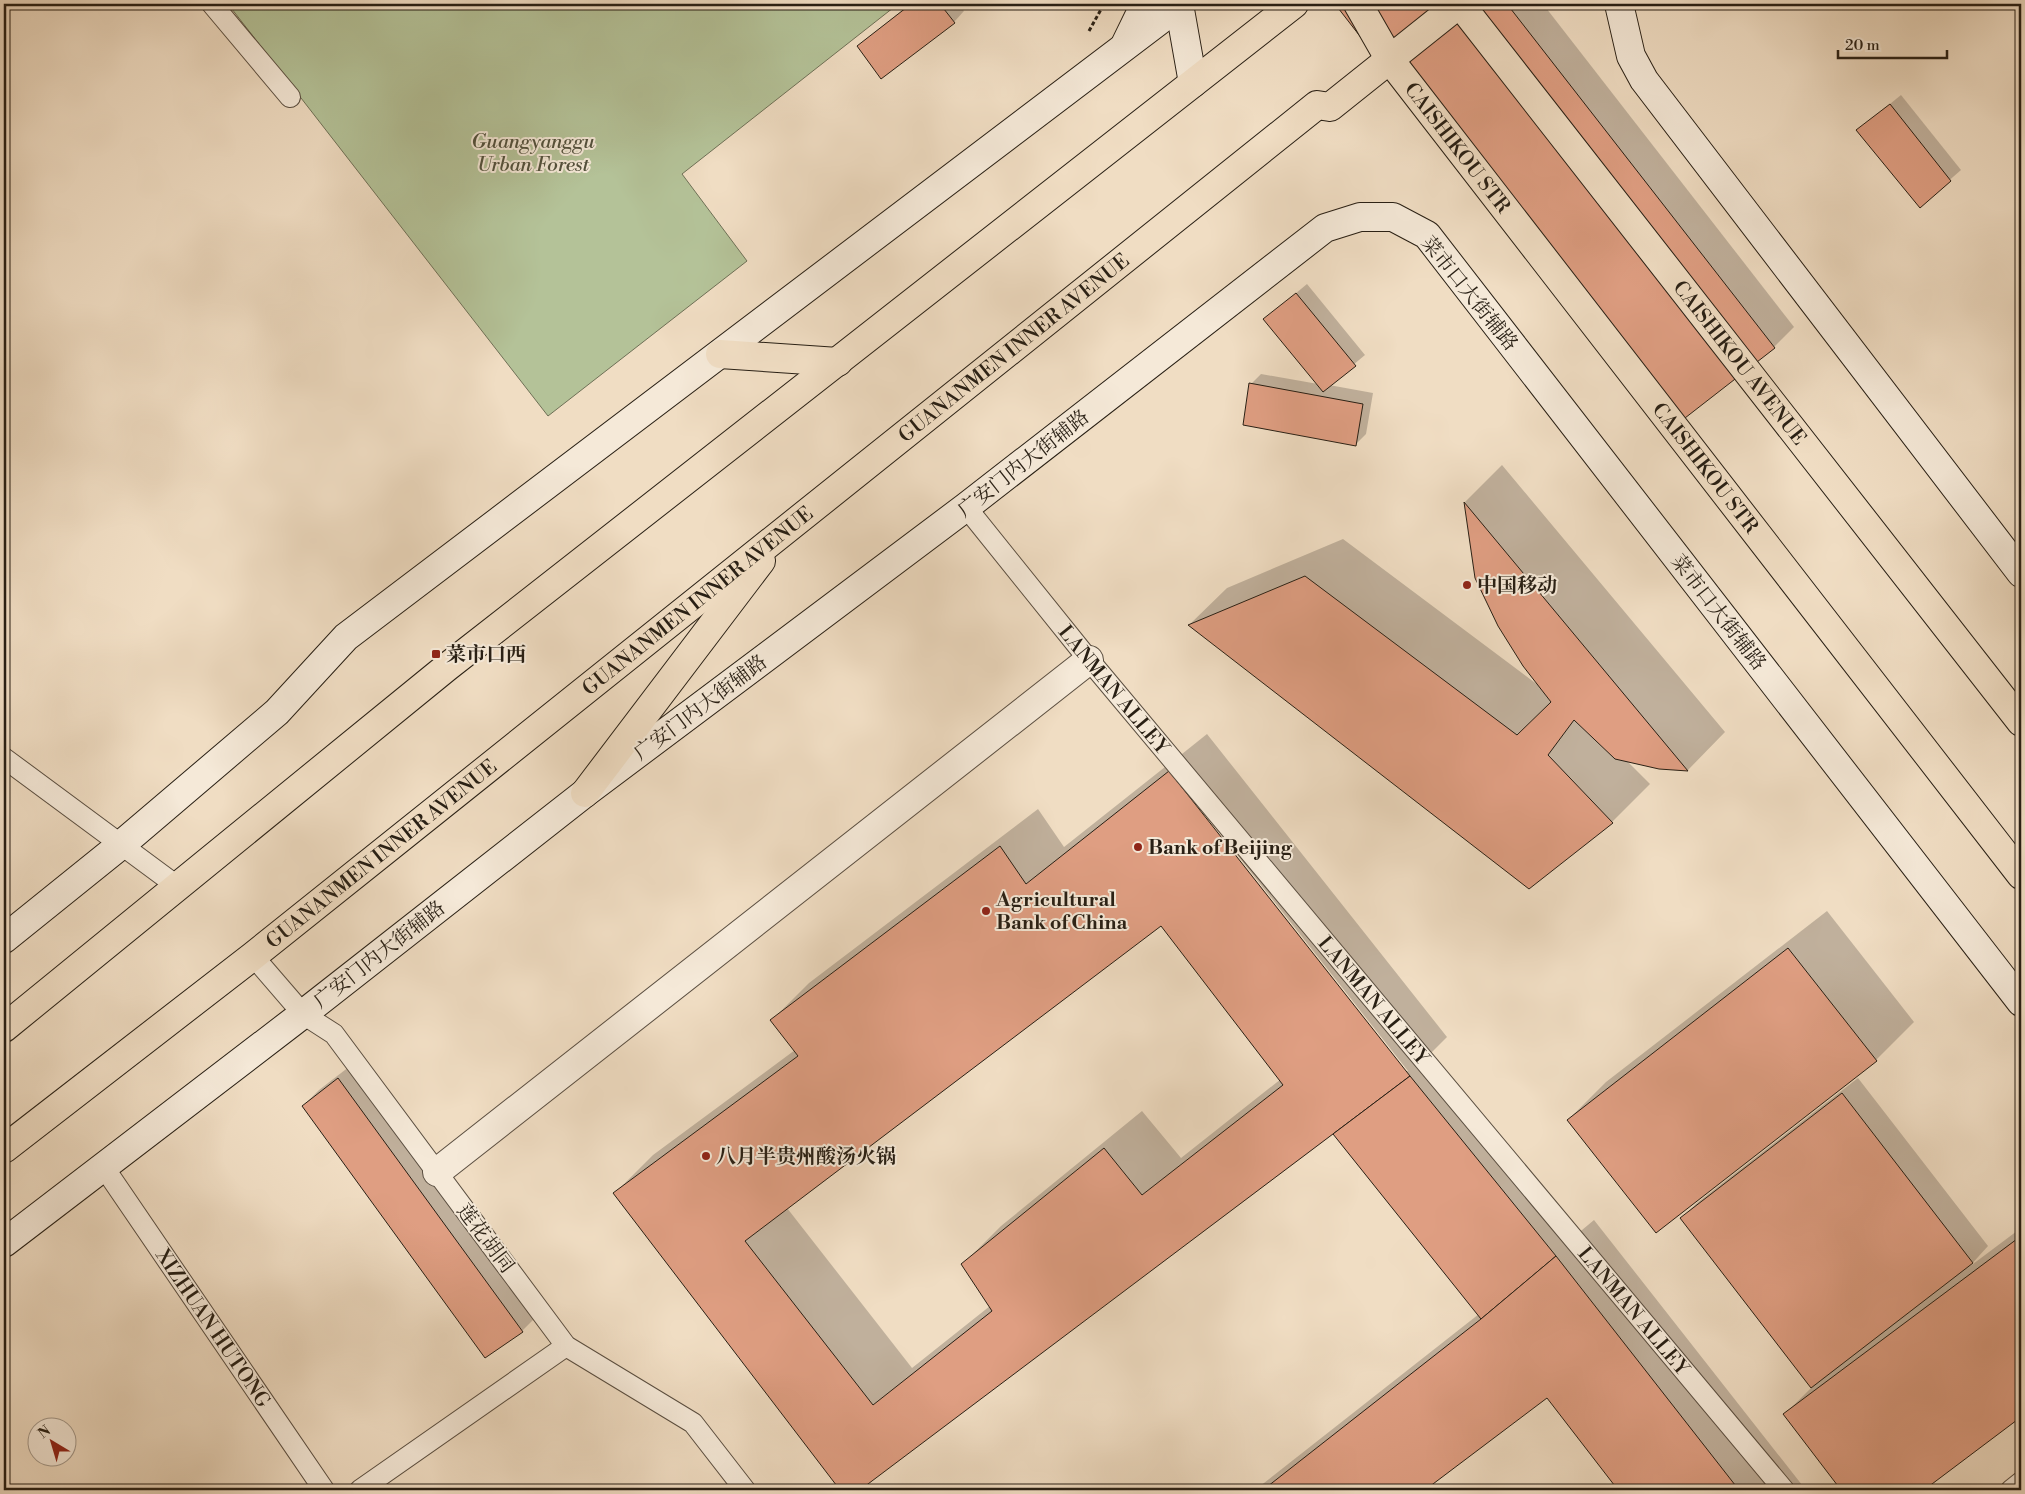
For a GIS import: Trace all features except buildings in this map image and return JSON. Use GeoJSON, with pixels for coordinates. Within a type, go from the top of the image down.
{"type":"FeatureCollection","features":[{"type":"Feature","properties":{"kind":"main road"},"geometry":{"type":"LineString","coordinates":[[4,1028],[447,667],[1294,4]]}},
{"type":"Feature","properties":{"kind":"main road","name":"CAISHIKOU STR"},"geometry":{"type":"LineString","coordinates":[[1358,4],[1390,60],[2021,874]]}},
{"type":"Feature","properties":{"kind":"main road","name":"GUANANMEN INNER AVENUE"},"geometry":{"type":"LineString","coordinates":[[4,1149],[253,956],[1317,105],[1330,107],[1459,4]]}},
{"type":"Feature","properties":{"kind":"main road","name":"CAISHIKOU AVENUE"},"geometry":{"type":"LineString","coordinates":[[1459,4],[2021,722]]}},
{"type":"Feature","properties":{"kind":"main road"},"geometry":{"type":"LineString","coordinates":[[720,354],[838,362]]}},
{"type":"Feature","properties":{"kind":"main road"},"geometry":{"type":"LineString","coordinates":[[585,793],[786,528]]}},
{"type":"Feature","properties":{"kind":"street"},"geometry":{"type":"LineString","coordinates":[[1125,46],[1145,4]]}},
{"type":"Feature","properties":{"kind":"street"},"geometry":{"type":"LineString","coordinates":[[4,939],[122,844],[277,712],[346,637],[1180,4],[1193,82]]}},
{"type":"Feature","properties":{"kind":"street"},"geometry":{"type":"LineString","coordinates":[[1619,4],[1631,56],[1644,80],[2021,573]]}},
{"type":"Feature","properties":{"kind":"street","name":"广安门内大街辅路"},"geometry":{"type":"LineString","coordinates":[[4,1244],[303,1014],[585,793],[966,507],[1325,228],[1360,217],[1393,217],[1413,228]]}},
{"type":"Feature","properties":{"kind":"street","name":"菜市口大街辅路"},"geometry":{"type":"LineString","coordinates":[[1413,228],[1427,235],[2021,1002]]}},
{"type":"Feature","properties":{"kind":"street"},"geometry":{"type":"LineString","coordinates":[[437,1172],[1089,660]]}},
{"type":"Feature","properties":{"kind":"lane"},"geometry":{"type":"LineString","coordinates":[[212,4],[290,97]]}},
{"type":"Feature","properties":{"kind":"lane","name":"LANMAN ALLEY"},"geometry":{"type":"LineString","coordinates":[[966,507],[1089,660],[1784,1490]]}},
{"type":"Feature","properties":{"kind":"lane"},"geometry":{"type":"LineString","coordinates":[[4,758],[177,886]]}},
{"type":"Feature","properties":{"kind":"lane","name":"莲花胡同"},"geometry":{"type":"LineString","coordinates":[[253,956],[303,1014],[334,1034],[566,1346],[693,1423],[745,1490]]}},
{"type":"Feature","properties":{"kind":"lane","name":"XIZHUAN HUTONG"},"geometry":{"type":"LineString","coordinates":[[103,1166],[324,1490]]}},
{"type":"Feature","properties":{"kind":"lane"},"geometry":{"type":"LineString","coordinates":[[360,1490],[566,1346]]}},
{"type":"Feature","properties":{"kind":"lane"},"geometry":{"type":"LineString","coordinates":[[2011,1490],[2021,1482]]}},
{"type":"Feature","properties":{"kind":"green space","name":"Guangyanggu Urban Forest"},"geometry":{"type":"Polygon","coordinates":[[[228,4],[898,4],[682,174],[747,261],[548,416],[228,4]]]}},
{"type":"Feature","properties":{"kind":"place","name":"中国移动"},"geometry":{"type":"Point","coordinates":[1467,585]}},
{"type":"Feature","properties":{"kind":"place","name":"菜市口西"},"geometry":{"type":"Point","coordinates":[436,654]}},
{"type":"Feature","properties":{"kind":"place","name":"Bank of Beijing"},"geometry":{"type":"Point","coordinates":[1138,847]}},
{"type":"Feature","properties":{"kind":"place","name":"Agricultural Bank of China"},"geometry":{"type":"Point","coordinates":[986,911]}},
{"type":"Feature","properties":{"kind":"place","name":"八月半贵州酸汤火锅"},"geometry":{"type":"Point","coordinates":[706,1156]}}]}
